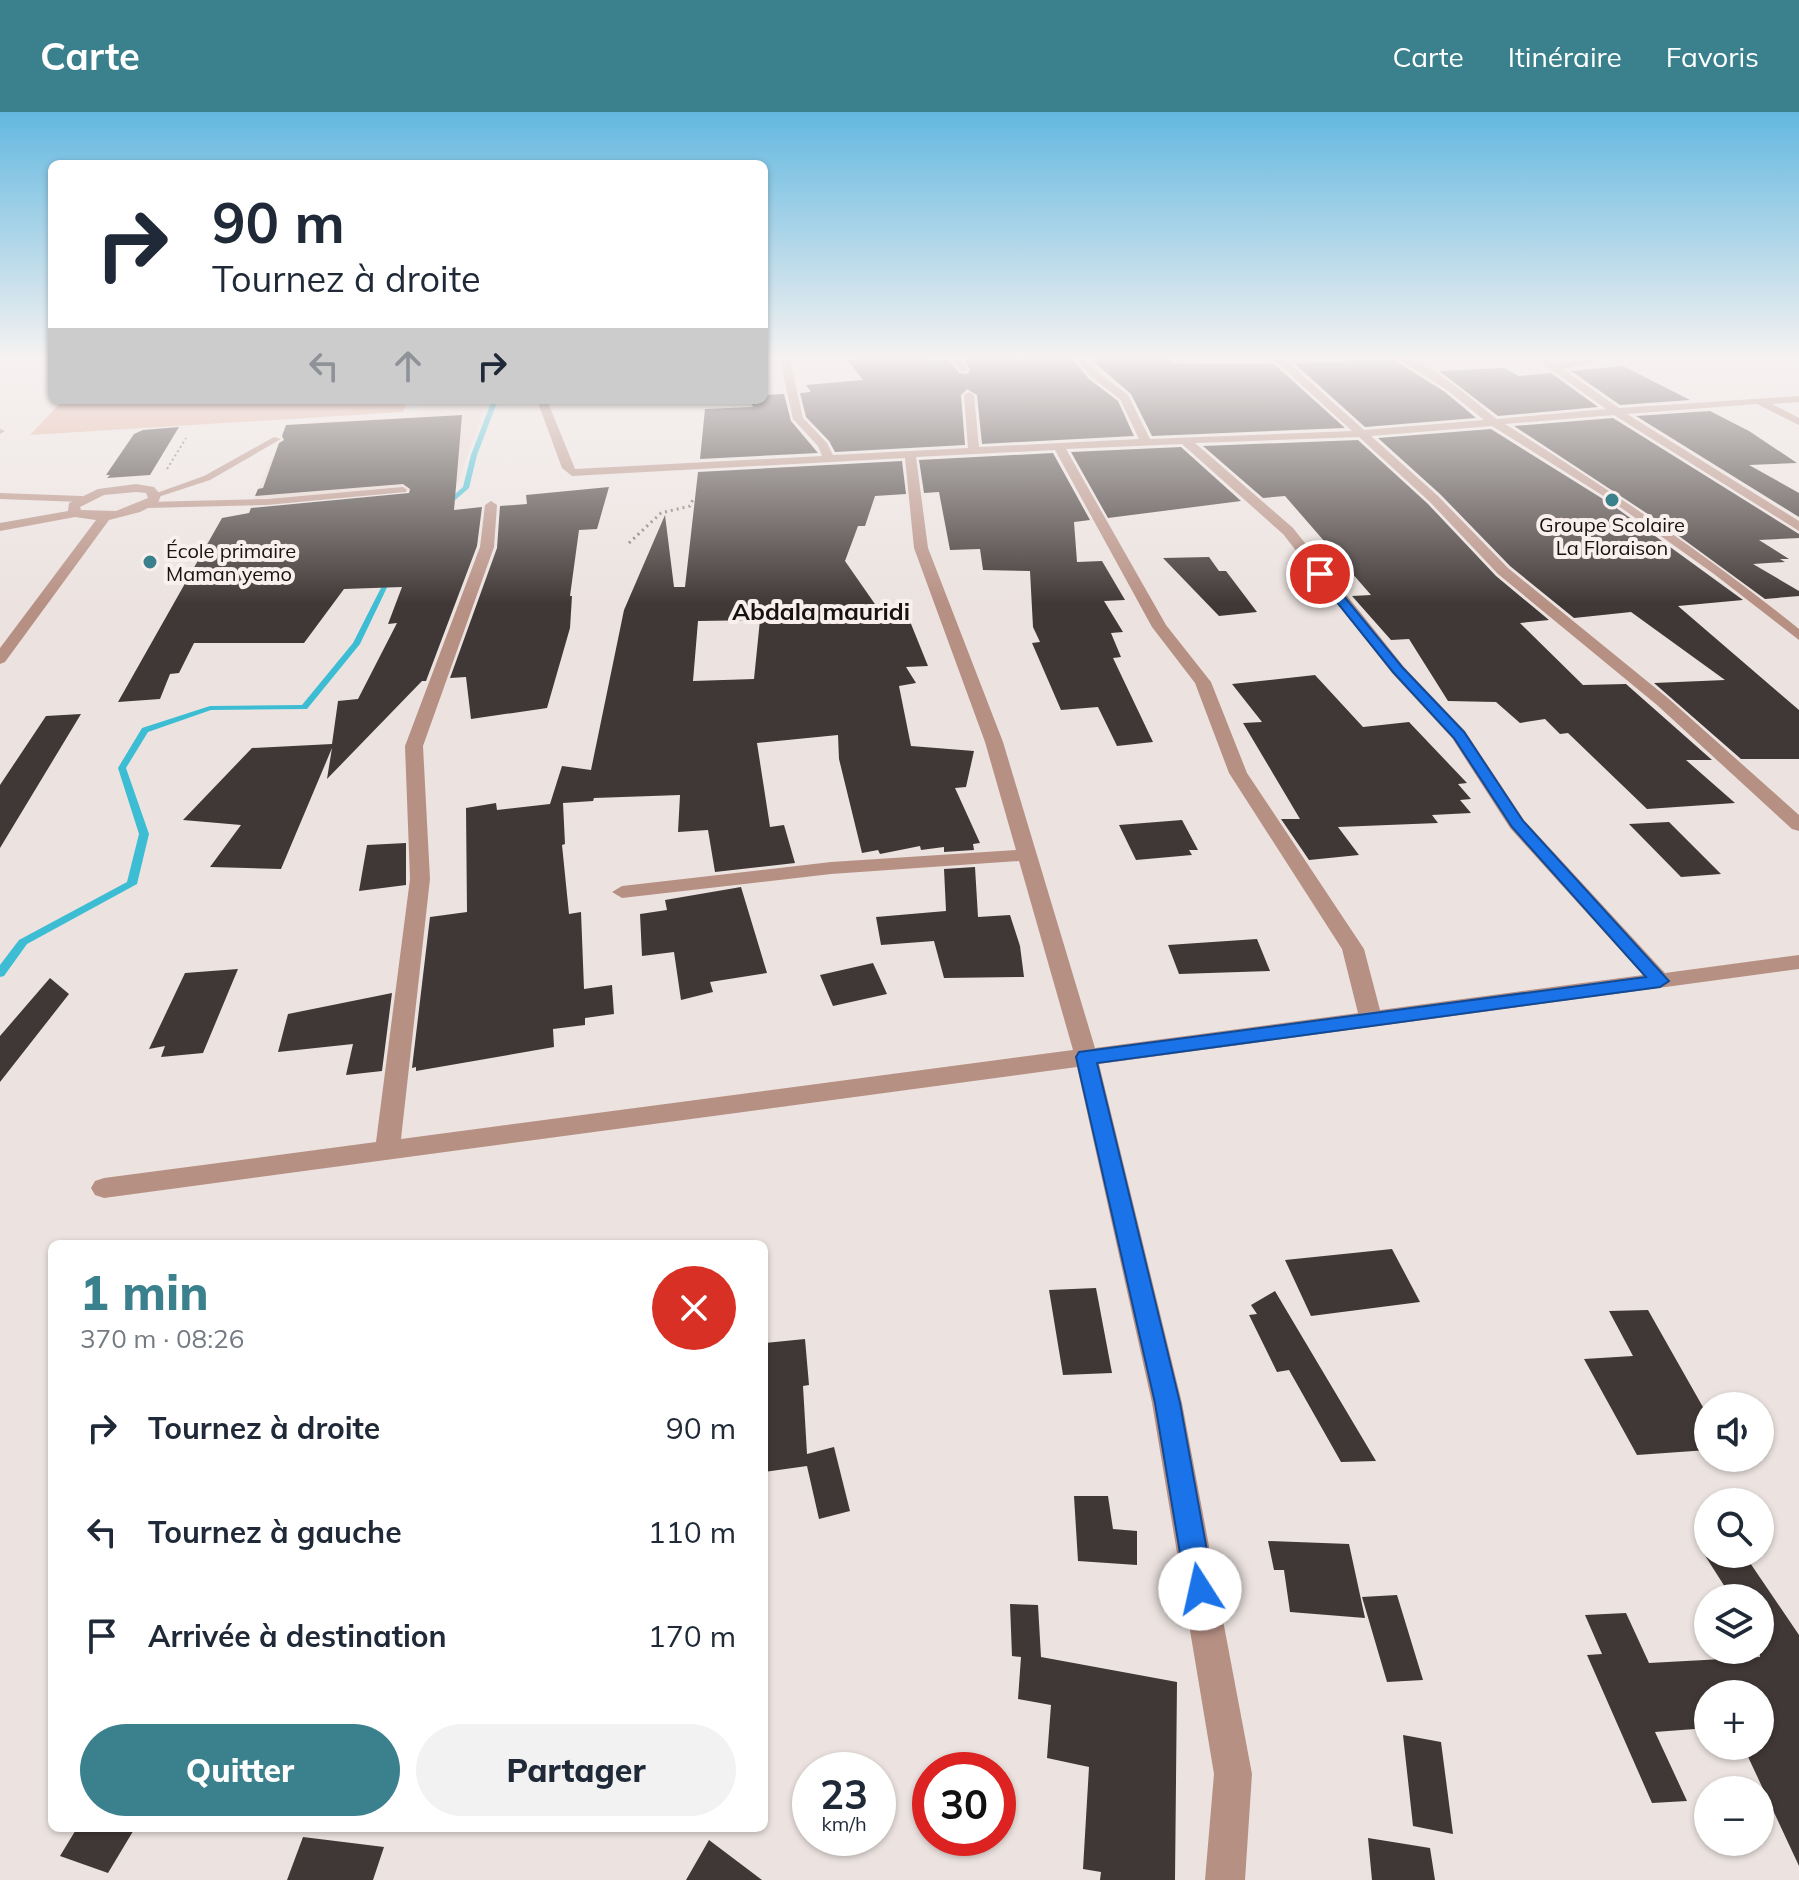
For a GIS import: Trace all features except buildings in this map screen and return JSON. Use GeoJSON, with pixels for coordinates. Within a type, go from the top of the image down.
{"type":"FeatureCollection","features":[{"type":"Feature","properties":{"kind":"street"},"geometry":{"type":"LineString","coordinates":[[558,439],[572,472],[1229,439]]}},
{"type":"Feature","properties":{"kind":"street"},"geometry":{"type":"LineString","coordinates":[[817,439],[829,458]]}},
{"type":"Feature","properties":{"kind":"street"},"geometry":{"type":"LineString","coordinates":[[973,439],[974,450]]}},
{"type":"Feature","properties":{"kind":"street"},"geometry":{"type":"LineString","coordinates":[[1366,439],[1434,499],[1503,571],[1663,702],[1799,825]]}},
{"type":"Feature","properties":{"kind":"street"},"geometry":{"type":"LineString","coordinates":[[1520,439],[1617,499],[1719,571],[1799,636]]}},
{"type":"Feature","properties":{"kind":"street"},"geometry":{"type":"LineString","coordinates":[[1659,439],[1799,527]]}},
{"type":"Feature","properties":{"kind":"street"},"geometry":{"type":"LineString","coordinates":[[1185,440],[1288,531],[1398,670],[1459,735],[1517,824],[1660,981]]}},
{"type":"Feature","properties":{"kind":"street"},"geometry":{"type":"LineString","coordinates":[[1059,447],[1159,627],[1203,682],[1238,773],[1353,949],[1371,1019]]}},
{"type":"Feature","properties":{"kind":"street"},"geometry":{"type":"LineString","coordinates":[[910,454],[917,490],[916,520],[921,548],[994,742],[1086,1057],[1167,1403],[1233,1774],[1225,1880]]}},
{"type":"Feature","properties":{"kind":"street"},"geometry":{"type":"LineString","coordinates":[[0,527],[75,513],[105,516],[151,500],[150,490],[118,489],[82,499],[73,506],[75,513]]}},
{"type":"Feature","properties":{"kind":"street"},"geometry":{"type":"LineString","coordinates":[[387,1150],[420,879],[414,746],[487,547],[491,505]]}},
{"type":"Feature","properties":{"kind":"street"},"geometry":{"type":"LineString","coordinates":[[0,659],[105,516]]}},
{"type":"Feature","properties":{"kind":"street"},"geometry":{"type":"LineString","coordinates":[[622,892],[831,868],[1026,855]]}},
{"type":"Feature","properties":{"kind":"street"},"geometry":{"type":"LineString","coordinates":[[104,1188],[1799,962]]}},
{"type":"Feature","properties":{"kind":"lane"},"geometry":{"type":"LineString","coordinates":[[151,500],[207,478],[277,439]]}},
{"type":"Feature","properties":{"kind":"lane"},"geometry":{"type":"LineString","coordinates":[[151,500],[227,505],[403,490]]}},
{"type":"Feature","properties":{"kind":"lane"},"geometry":{"type":"LineString","coordinates":[[0,496],[82,499]]}},
{"type":"Feature","properties":{"kind":"path"},"geometry":{"type":"LineString","coordinates":[[629,543],[661,513],[690,506],[693,499]]}},
{"type":"Feature","properties":{"kind":"shaded area"},"geometry":{"type":"Polygon","coordinates":[[[309,439],[473,439],[456,487],[254,499],[273,456],[306,453],[309,439]]]}},
{"type":"Feature","properties":{"kind":"waterway"},"geometry":{"type":"LineString","coordinates":[[444,507],[466,488],[480,439]]}},
{"type":"Feature","properties":{"kind":"waterway"},"geometry":{"type":"LineString","coordinates":[[0,973],[23,942],[132,884],[144,834],[122,768],[145,730],[210,708],[304,707],[356,644],[389,577]]}},
{"type":"Feature","properties":{"kind":"place","name":"Groupe Scolaire La Floraison"},"geometry":{"type":"Point","coordinates":[1612,500]}},
{"type":"Feature","properties":{"kind":"place","name":"École primaire Maman yemo"},"geometry":{"type":"Point","coordinates":[150,562]}},
{"type":"Feature","properties":{"kind":"district","name":"Abdala mauridi"},"geometry":{"type":"Point","coordinates":[821,611]}},
{"type":"Feature","properties":{"kind":"route"},"geometry":{"type":"LineString","coordinates":[[1200,1589],[1167,1403],[1086,1057],[1660,981],[1517,824],[1459,735],[1398,670],[1320,574]]}}]}
